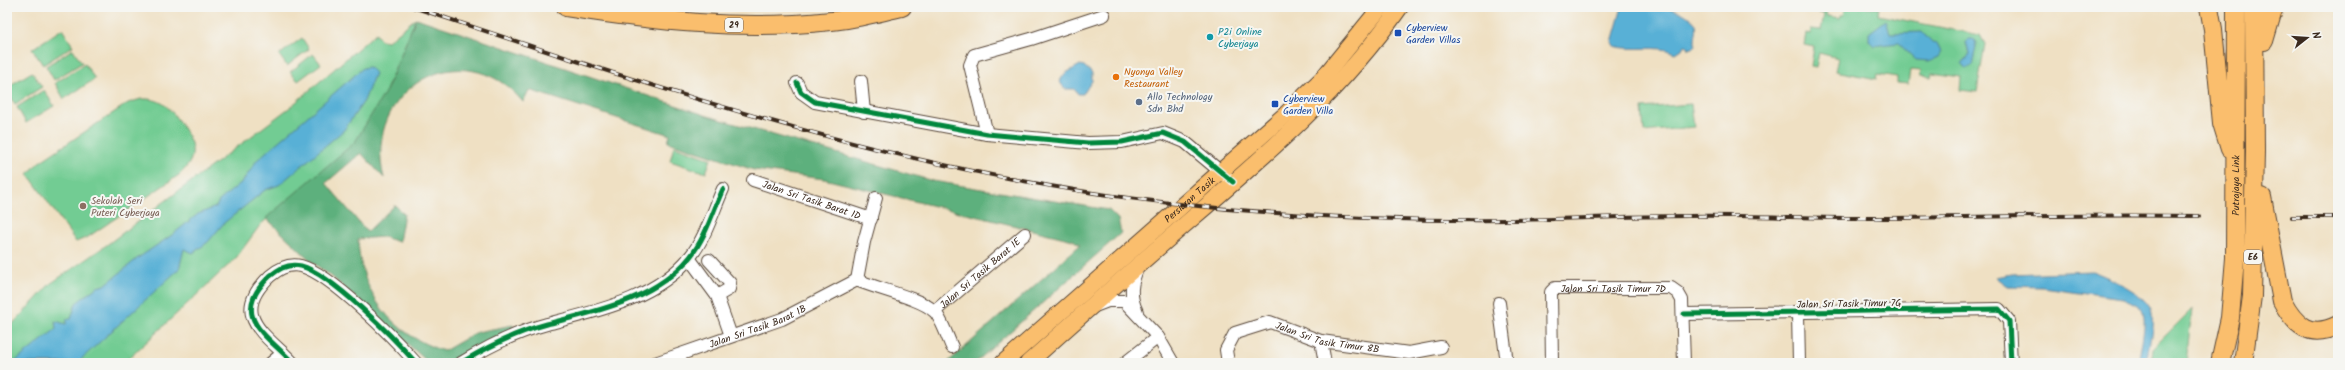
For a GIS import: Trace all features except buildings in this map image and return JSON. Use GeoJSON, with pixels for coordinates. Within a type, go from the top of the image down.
{"type":"FeatureCollection","features":[{"type":"Feature","properties":{"kind":"highway","name":"29"},"geometry":{"type":"LineString","coordinates":[[566,7],[602,14],[680,22],[754,26],[832,21],[902,7]]}},
{"type":"Feature","properties":{"kind":"highway"},"geometry":{"type":"LineString","coordinates":[[2209,7],[2213,29],[2222,123],[2236,168]]}},
{"type":"Feature","properties":{"kind":"highway"},"geometry":{"type":"LineString","coordinates":[[2230,7],[2236,28]]}},
{"type":"Feature","properties":{"kind":"highway","name":"Putrajaya Link"},"geometry":{"type":"LineString","coordinates":[[2220,363],[2233,287],[2236,227],[2236,7]]}},
{"type":"Feature","properties":{"kind":"highway","name":"Putrajaya Link"},"geometry":{"type":"LineString","coordinates":[[2243,363],[2252,296],[2255,151],[2254,7]]}},
{"type":"Feature","properties":{"kind":"highway"},"geometry":{"type":"LineString","coordinates":[[2264,41],[2265,7]]}},
{"type":"Feature","properties":{"kind":"highway"},"geometry":{"type":"LineString","coordinates":[[2254,98],[2264,41],[2274,7]]}},
{"type":"Feature","properties":{"kind":"highway"},"geometry":{"type":"LineString","coordinates":[[2255,151],[2271,251],[2282,301],[2288,313],[2297,324],[2308,330],[2318,331],[2338,325]]}},
{"type":"Feature","properties":{"kind":"main road","name":"Persiaran Tasik"},"geometry":{"type":"LineString","coordinates":[[1003,363],[1221,171],[1323,78],[1381,7]]}},
{"type":"Feature","properties":{"kind":"main road","name":"Persiaran Tasik"},"geometry":{"type":"LineString","coordinates":[[1028,363],[1233,182],[1344,77],[1400,7]]}},
{"type":"Feature","properties":{"kind":"street"},"geometry":{"type":"LineString","coordinates":[[987,134],[970,65],[974,54],[1031,39],[1104,15]]}},
{"type":"Feature","properties":{"kind":"street"},"geometry":{"type":"LineString","coordinates":[[861,81],[864,112]]}},
{"type":"Feature","properties":{"kind":"street"},"geometry":{"type":"LineString","coordinates":[[797,83],[802,92],[815,102],[987,134],[1088,143],[1122,142],[1163,133],[1185,142],[1233,182]]}},
{"type":"Feature","properties":{"kind":"street","name":"Jalan Sri Tasik Barat 1D"},"geometry":{"type":"LineString","coordinates":[[753,180],[871,219]]}},
{"type":"Feature","properties":{"kind":"street"},"geometry":{"type":"LineString","coordinates":[[461,363],[519,334],[622,302],[647,292],[660,284],[690,258],[704,235],[723,189]]}},
{"type":"Feature","properties":{"kind":"street","name":"Jalan Sri Tasik Barat 1D"},"geometry":{"type":"LineString","coordinates":[[857,280],[876,198]]}},
{"type":"Feature","properties":{"kind":"street","name":"Jalan Sri Tasik Barat 1E"},"geometry":{"type":"LineString","coordinates":[[934,311],[1025,234]]}},
{"type":"Feature","properties":{"kind":"street"},"geometry":{"type":"LineString","coordinates":[[690,258],[717,296],[731,336]]}},
{"type":"Feature","properties":{"kind":"street"},"geometry":{"type":"LineString","coordinates":[[709,260],[730,283],[729,289],[717,296]]}},
{"type":"Feature","properties":{"kind":"street"},"geometry":{"type":"LineString","coordinates":[[1138,315],[1131,295],[1131,283],[1139,264]]}},
{"type":"Feature","properties":{"kind":"street"},"geometry":{"type":"LineString","coordinates":[[293,363],[258,329],[254,318],[252,302],[257,289],[276,271],[286,267],[299,265],[315,272],[357,304],[416,363]]}},
{"type":"Feature","properties":{"kind":"street"},"geometry":{"type":"LineString","coordinates":[[857,280],[875,288],[903,296],[934,311],[952,347]]}},
{"type":"Feature","properties":{"kind":"street","name":"Jalan Sri Tasik Barat 1B"},"geometry":{"type":"LineString","coordinates":[[655,363],[782,319],[857,280]]}},
{"type":"Feature","properties":{"kind":"street","name":"Jalan Sri Tasik Timur 7D"},"geometry":{"type":"LineString","coordinates":[[1552,363],[1552,289],[1671,288],[1678,293],[1682,300],[1684,314]]}},
{"type":"Feature","properties":{"kind":"street"},"geometry":{"type":"LineString","coordinates":[[1090,308],[1108,301],[1124,301],[1158,337],[1173,363]]}},
{"type":"Feature","properties":{"kind":"street"},"geometry":{"type":"LineString","coordinates":[[1499,303],[1507,363]]}},
{"type":"Feature","properties":{"kind":"street","name":"Jalan Sri Tasik Timur 7G"},"geometry":{"type":"LineString","coordinates":[[1684,314],[1999,309],[2008,322],[2011,363]]}},
{"type":"Feature","properties":{"kind":"street"},"geometry":{"type":"LineString","coordinates":[[1798,313],[1799,363]]}},
{"type":"Feature","properties":{"kind":"street"},"geometry":{"type":"LineString","coordinates":[[1684,314],[1684,363]]}},
{"type":"Feature","properties":{"kind":"street","name":"Jalan Sri Tasik Timur 8B"},"geometry":{"type":"LineString","coordinates":[[1228,363],[1226,350],[1235,333],[1270,322],[1322,341],[1410,358],[1441,347]]}},
{"type":"Feature","properties":{"kind":"street"},"geometry":{"type":"LineString","coordinates":[[1125,363],[1158,337]]}},
{"type":"Feature","properties":{"kind":"street"},"geometry":{"type":"LineString","coordinates":[[1322,341],[1325,363]]}},
{"type":"Feature","properties":{"kind":"street"},"geometry":{"type":"LineString","coordinates":[[271,363],[283,352]]}},
{"type":"Feature","properties":{"kind":"green space"},"geometry":{"type":"Polygon","coordinates":[[[1817,7],[1825,7],[1827,16],[1840,18],[1841,15],[1844,15],[1846,7],[1879,7],[1878,15],[1980,35],[1985,44],[1977,92],[1960,90],[1961,77],[1932,73],[1931,77],[1920,76],[1921,71],[1910,70],[1908,84],[1897,83],[1897,77],[1878,74],[1877,79],[1835,71],[1838,58],[1819,53],[1816,67],[1811,66],[1814,47],[1804,45],[1806,33],[1810,34],[1811,29],[1821,30],[1824,14],[1816,12],[1817,7]]]}},
{"type":"Feature","properties":{"kind":"green space"},"geometry":{"type":"Polygon","coordinates":[[[416,18],[378,110],[358,139],[322,175],[261,224],[236,258],[124,363],[7,363],[7,330],[50,284],[108,244],[289,108],[376,33],[381,40],[388,41],[416,18]]]}},
{"type":"Feature","properties":{"kind":"green space"},"geometry":{"type":"Polygon","coordinates":[[[416,18],[708,116],[933,181],[1109,210],[1118,219],[1121,233],[975,363],[947,363],[1080,245],[1073,240],[824,179],[754,170],[668,142],[670,135],[529,90],[523,102],[499,81],[473,71],[447,71],[422,80],[402,96],[388,119],[381,146],[384,178],[361,153],[326,183],[367,232],[395,205],[404,214],[399,242],[383,237],[358,239],[360,259],[372,294],[394,323],[425,344],[444,351],[477,332],[513,325],[514,330],[446,363],[429,363],[331,276],[312,262],[266,218],[355,142],[387,89],[416,18]]]}},
{"type":"Feature","properties":{"kind":"green space"},"geometry":{"type":"Polygon","coordinates":[[[62,29],[73,46],[43,65],[32,49],[62,29]]]}},
{"type":"Feature","properties":{"kind":"green space"},"geometry":{"type":"Polygon","coordinates":[[[302,38],[309,49],[287,66],[279,55],[302,38]]]}},
{"type":"Feature","properties":{"kind":"green space"},"geometry":{"type":"Polygon","coordinates":[[[73,49],[82,63],[54,80],[46,66],[73,49]]]}},
{"type":"Feature","properties":{"kind":"green space"},"geometry":{"type":"Polygon","coordinates":[[[313,54],[321,64],[298,81],[290,72],[313,54]]]}},
{"type":"Feature","properties":{"kind":"green space"},"geometry":{"type":"Polygon","coordinates":[[[85,64],[95,79],[64,99],[55,83],[85,64]]]}},
{"type":"Feature","properties":{"kind":"green space"},"geometry":{"type":"Polygon","coordinates":[[[32,72],[42,87],[15,104],[7,91],[7,87],[32,72]]]}},
{"type":"Feature","properties":{"kind":"green space"},"geometry":{"type":"Polygon","coordinates":[[[44,90],[54,106],[26,123],[17,107],[44,90]]]}},
{"type":"Feature","properties":{"kind":"green space"},"geometry":{"type":"Polygon","coordinates":[[[141,99],[160,102],[172,112],[185,130],[191,143],[192,155],[190,162],[179,175],[88,237],[76,242],[28,174],[38,163],[128,103],[141,99]]]}},
{"type":"Feature","properties":{"kind":"green space"},"geometry":{"type":"Polygon","coordinates":[[[1691,104],[1694,127],[1644,132],[1642,108],[1691,104]]]}},
{"type":"Feature","properties":{"kind":"green space"},"geometry":{"type":"Polygon","coordinates":[[[674,146],[711,159],[706,173],[670,161],[674,146]]]}},
{"type":"Feature","properties":{"kind":"green space"},"geometry":{"type":"Polygon","coordinates":[[[2192,309],[2186,363],[2151,363],[2153,348],[2192,309]]]}},
{"type":"Feature","properties":{"kind":"water"},"geometry":{"type":"Polygon","coordinates":[[[1622,7],[1662,7],[1680,12],[1689,17],[1696,24],[1696,46],[1689,49],[1688,46],[1684,45],[1682,49],[1676,53],[1669,50],[1653,48],[1621,48],[1614,46],[1612,42],[1622,7]]]}},
{"type":"Feature","properties":{"kind":"water"},"geometry":{"type":"Polygon","coordinates":[[[1886,20],[1890,33],[1922,32],[1932,43],[1937,44],[1941,52],[1938,57],[1929,61],[1916,60],[1898,43],[1874,46],[1869,41],[1869,33],[1886,20]]]}},
{"type":"Feature","properties":{"kind":"water"},"geometry":{"type":"Polygon","coordinates":[[[1968,39],[1974,39],[1977,43],[1972,65],[1966,69],[1962,64],[1969,54],[1966,43],[1968,39]]]}},
{"type":"Feature","properties":{"kind":"water"},"geometry":{"type":"Polygon","coordinates":[[[1080,65],[1084,66],[1092,73],[1092,81],[1083,94],[1078,94],[1074,89],[1065,89],[1059,81],[1066,73],[1080,65]]]}},
{"type":"Feature","properties":{"kind":"water"},"geometry":{"type":"Polygon","coordinates":[[[369,67],[375,73],[364,101],[344,130],[279,185],[265,190],[224,223],[208,242],[193,253],[184,249],[179,269],[77,363],[13,363],[56,329],[55,321],[66,324],[67,319],[71,319],[76,303],[97,287],[105,285],[138,258],[172,235],[198,214],[216,207],[219,201],[243,181],[257,160],[363,68],[369,67]]]}},
{"type":"Feature","properties":{"kind":"water"},"geometry":{"type":"Polygon","coordinates":[[[2092,271],[2118,282],[2136,293],[2149,307],[2152,314],[2152,326],[2146,363],[2138,363],[2143,336],[2144,315],[2142,310],[2133,303],[2123,298],[2042,287],[2007,286],[1995,277],[2012,274],[2092,271]]]}},
{"type":"Feature","properties":{"kind":"railway"},"geometry":{"type":"LineString","coordinates":[[413,7],[693,98],[881,150],[976,172],[1072,190],[1212,208],[1338,217],[1423,220],[1507,220],[1643,216],[1864,218],[2083,215],[2199,216]]}},
{"type":"Feature","properties":{"kind":"railway"},"geometry":{"type":"LineString","coordinates":[[2292,217],[2338,217]]}},
{"type":"Feature","properties":{"kind":"cycle path"},"geometry":{"type":"LineString","coordinates":[[797,83],[801,92],[815,102],[987,134],[1088,143],[1122,142],[1163,133],[1185,142],[1233,182]]}},
{"type":"Feature","properties":{"kind":"cycle path"},"geometry":{"type":"LineString","coordinates":[[461,363],[481,351],[513,336],[536,327],[605,308],[643,293],[660,283],[676,271],[696,249],[705,232],[723,189]]}},
{"type":"Feature","properties":{"kind":"cycle path"},"geometry":{"type":"LineString","coordinates":[[293,363],[263,333],[256,324],[252,313],[252,302],[258,290],[270,276],[284,267],[292,265],[301,266],[314,271],[329,281],[378,323],[416,363]]}},
{"type":"Feature","properties":{"kind":"cycle path"},"geometry":{"type":"LineString","coordinates":[[1684,314],[1999,309],[2009,321],[2011,363]]}},
{"type":"Feature","properties":{"kind":"place","name":"Cyberview Garden Villas"},"geometry":{"type":"Point","coordinates":[1398,33]}},
{"type":"Feature","properties":{"kind":"place","name":"P2i Online Cyberjaya"},"geometry":{"type":"Point","coordinates":[1210,37]}},
{"type":"Feature","properties":{"kind":"place","name":"Nyonya Valley Restaurant"},"geometry":{"type":"Point","coordinates":[1116,77]}},
{"type":"Feature","properties":{"kind":"place","name":"Allo Technology Sdn Bhd"},"geometry":{"type":"Point","coordinates":[1139,102]}},
{"type":"Feature","properties":{"kind":"place","name":"Cyberview Garden Villa"},"geometry":{"type":"Point","coordinates":[1275,104]}},
{"type":"Feature","properties":{"kind":"place","name":"Sekolah Seri Puteri Cyberjaya"},"geometry":{"type":"Point","coordinates":[83,206]}}]}
